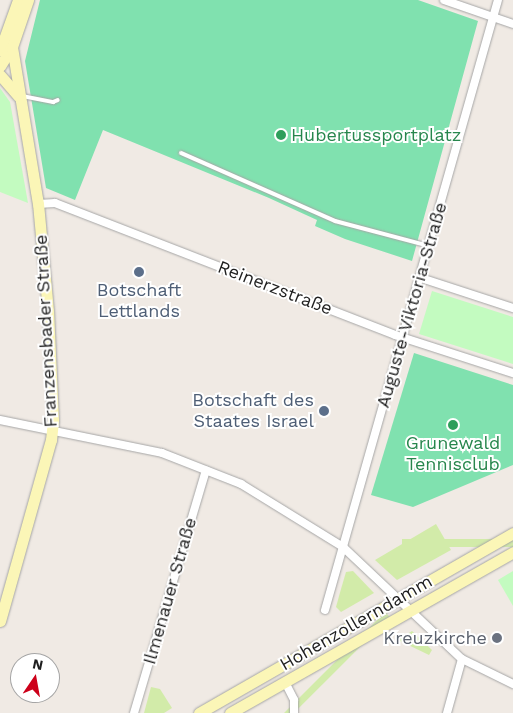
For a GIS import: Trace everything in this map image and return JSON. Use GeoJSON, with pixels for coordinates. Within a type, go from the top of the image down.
{"type":"FeatureCollection","features":[{"type":"Feature","properties":{"kind":"main road"},"geometry":{"type":"LineString","coordinates":[[0,50],[18,0]]}},
{"type":"Feature","properties":{"kind":"main road"},"geometry":{"type":"LineString","coordinates":[[0,66],[12,47],[28,0]]}},
{"type":"Feature","properties":{"kind":"main road","name":"Franzensbader Straße"},"geometry":{"type":"LineString","coordinates":[[0,621],[52,432],[48,311],[38,204],[18,96],[12,47]]}},
{"type":"Feature","properties":{"kind":"main road"},"geometry":{"type":"LineString","coordinates":[[0,75],[18,96]]}},
{"type":"Feature","properties":{"kind":"main road","name":"Hohenzollerndamm"},"geometry":{"type":"LineString","coordinates":[[199,713],[513,534]]}},
{"type":"Feature","properties":{"kind":"main road","name":"Hohenzollerndamm"},"geometry":{"type":"LineString","coordinates":[[230,713],[513,552]]}},
{"type":"Feature","properties":{"kind":"street"},"geometry":{"type":"LineString","coordinates":[[444,0],[513,24]]}},
{"type":"Feature","properties":{"kind":"street","name":"Auguste-Viktoria-Straße"},"geometry":{"type":"LineString","coordinates":[[324,610],[404,338],[498,0]]}},
{"type":"Feature","properties":{"kind":"street","name":"Reinerzstraße"},"geometry":{"type":"LineString","coordinates":[[38,204],[55,203],[404,338],[513,373]]}},
{"type":"Feature","properties":{"kind":"street"},"geometry":{"type":"LineString","coordinates":[[421,278],[513,308]]}},
{"type":"Feature","properties":{"kind":"street"},"geometry":{"type":"LineString","coordinates":[[0,420],[52,432],[154,451],[241,484],[343,546],[462,659],[513,684]]}},
{"type":"Feature","properties":{"kind":"street","name":"Ilmenauer Straße"},"geometry":{"type":"LineString","coordinates":[[134,713],[206,470]]}},
{"type":"Feature","properties":{"kind":"street"},"geometry":{"type":"LineString","coordinates":[[447,713],[462,659]]}},
{"type":"Feature","properties":{"kind":"street"},"geometry":{"type":"LineString","coordinates":[[285,682],[294,700],[294,713]]}},
{"type":"Feature","properties":{"kind":"lane"},"geometry":{"type":"LineString","coordinates":[[18,96],[53,102],[58,100]]}},
{"type":"Feature","properties":{"kind":"lane"},"geometry":{"type":"LineString","coordinates":[[181,153],[336,221],[430,246]]}},
{"type":"Feature","properties":{"kind":"green space","name":"Hubertussportplatz"},"geometry":{"type":"Polygon","coordinates":[[[40,0],[418,0],[478,21],[412,261],[345,239],[315,226],[317,220],[269,198],[103,130],[75,200],[46,188],[25,61],[40,0]]]}},
{"type":"Feature","properties":{"kind":"green space"},"geometry":{"type":"Polygon","coordinates":[[[0,88],[10,102],[28,203],[0,192],[0,88]]]}},
{"type":"Feature","properties":{"kind":"green space"},"geometry":{"type":"Polygon","coordinates":[[[432,291],[513,317],[513,364],[419,334],[432,291]]]}},
{"type":"Feature","properties":{"kind":"green space","name":"Grunewald Tennisclub"},"geometry":{"type":"Polygon","coordinates":[[[414,353],[513,385],[513,465],[413,507],[371,495],[414,353]]]}},
{"type":"Feature","properties":{"kind":"green space"},"geometry":{"type":"Polygon","coordinates":[[[436,524],[451,550],[397,580],[375,560],[436,524]]]}},
{"type":"Feature","properties":{"kind":"green space"},"geometry":{"type":"Polygon","coordinates":[[[402,539],[513,539],[513,547],[402,547],[402,539]]]}},
{"type":"Feature","properties":{"kind":"green space"},"geometry":{"type":"Polygon","coordinates":[[[353,571],[374,593],[341,612],[336,607],[341,589],[346,572],[353,571]]]}},
{"type":"Feature","properties":{"kind":"green space"},"geometry":{"type":"Polygon","coordinates":[[[513,571],[513,606],[498,580],[513,571]]]}},
{"type":"Feature","properties":{"kind":"green space"},"geometry":{"type":"Polygon","coordinates":[[[385,612],[390,617],[294,713],[284,713],[385,612]]]}},
{"type":"Feature","properties":{"kind":"green space"},"geometry":{"type":"Polygon","coordinates":[[[412,631],[432,650],[429,655],[398,640],[412,631]]]}},
{"type":"Feature","properties":{"kind":"green space"},"geometry":{"type":"Polygon","coordinates":[[[151,687],[160,689],[172,708],[164,713],[144,713],[151,687]]]}},
{"type":"Feature","properties":{"kind":"place","name":"Hubertussportplatz"},"geometry":{"type":"Point","coordinates":[281,135]}},
{"type":"Feature","properties":{"kind":"place","name":"Botschaft Lettlands"},"geometry":{"type":"Point","coordinates":[139,272]}},
{"type":"Feature","properties":{"kind":"place","name":"Botschaft des Staates Israel"},"geometry":{"type":"Point","coordinates":[324,411]}},
{"type":"Feature","properties":{"kind":"place","name":"Grunewald Tennisclub"},"geometry":{"type":"Point","coordinates":[453,425]}},
{"type":"Feature","properties":{"kind":"place","name":"Kreuzkirche"},"geometry":{"type":"Point","coordinates":[497,638]}}]}
